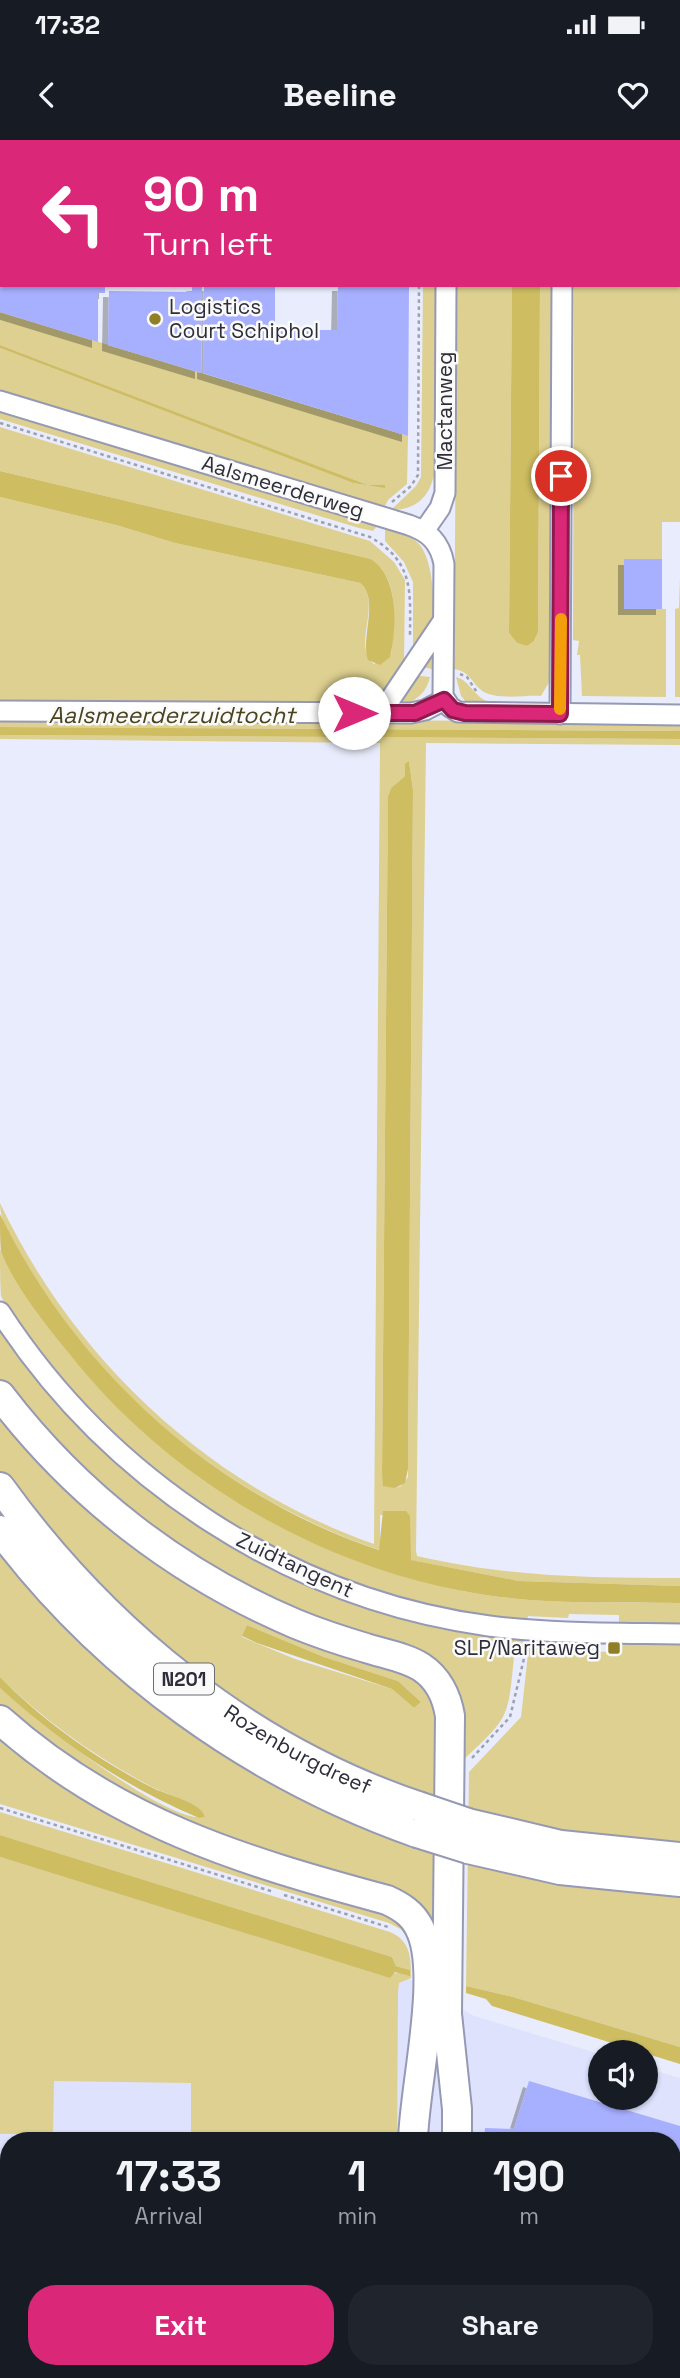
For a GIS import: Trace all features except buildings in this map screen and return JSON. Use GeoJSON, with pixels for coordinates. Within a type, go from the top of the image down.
{"type":"FeatureCollection","features":[{"type":"Feature","properties":{"kind":"highway"},"geometry":{"type":"LineString","coordinates":[[0,1395],[38,1442],[79,1484],[162,1552],[220,1587],[291,1622],[422,1668],[444,1693],[450,1722],[447,2014],[457,2132]]}},
{"type":"Feature","properties":{"kind":"highway","name":"Rozenburgdreef"},"geometry":{"type":"LineString","coordinates":[[0,1487],[34,1533],[81,1587],[133,1637],[188,1682],[290,1748],[357,1782],[417,1819]]}},
{"type":"Feature","properties":{"kind":"highway","name":"Rozenburgdreef"},"geometry":{"type":"LineString","coordinates":[[0,1530],[48,1588],[93,1634],[184,1710],[236,1746],[300,1783],[468,1836],[560,1870],[680,1882]]}},
{"type":"Feature","properties":{"kind":"highway"},"geometry":{"type":"LineString","coordinates":[[0,1720],[73,1777],[151,1822],[230,1855],[387,1900],[404,1909],[417,1923],[425,1942],[425,2032],[413,2132]]}},
{"type":"Feature","properties":{"kind":"highway","name":"Rozenburgdreef"},"geometry":{"type":"LineString","coordinates":[[468,1836],[680,1857]]}},
{"type":"Feature","properties":{"kind":"street","name":"Mactanweg"},"geometry":{"type":"LineString","coordinates":[[424,531],[440,508],[445,493],[446,287]]}},
{"type":"Feature","properties":{"kind":"street"},"geometry":{"type":"LineString","coordinates":[[560,714],[562,287]]}},
{"type":"Feature","properties":{"kind":"street","name":"Aalsmeerderweg"},"geometry":{"type":"LineString","coordinates":[[0,401],[424,531]]}},
{"type":"Feature","properties":{"kind":"street"},"geometry":{"type":"LineString","coordinates":[[424,531],[433,539],[442,557],[444,700],[453,710],[465,713],[680,715]]}},
{"type":"Feature","properties":{"kind":"street"},"geometry":{"type":"LineString","coordinates":[[381,713],[443,621]]}},
{"type":"Feature","properties":{"kind":"street"},"geometry":{"type":"LineString","coordinates":[[0,711],[381,713],[418,712],[444,700]]}},
{"type":"Feature","properties":{"kind":"street","name":"Zuidtangent"},"geometry":{"type":"LineString","coordinates":[[0,1312],[48,1378],[102,1437],[159,1487],[228,1533],[305,1574],[374,1599],[442,1618],[529,1630],[680,1634]]}},
{"type":"Feature","properties":{"kind":"path","name":"Mactanweg"},"geometry":{"type":"LineString","coordinates":[[411,486],[418,473],[419,287]]}},
{"type":"Feature","properties":{"kind":"path","name":"Aalsmeerderweg"},"geometry":{"type":"LineString","coordinates":[[0,423],[354,530],[376,540],[397,559],[408,576],[411,666]]}},
{"type":"Feature","properties":{"kind":"path"},"geometry":{"type":"LineString","coordinates":[[443,673],[466,676],[484,698]]}},
{"type":"Feature","properties":{"kind":"path"},"geometry":{"type":"LineString","coordinates":[[514,1702],[526,1657],[529,1630]]}},
{"type":"Feature","properties":{"kind":"path"},"geometry":{"type":"LineString","coordinates":[[0,1808],[395,1930]]}},
{"type":"Feature","properties":{"kind":"shaded area"},"geometry":{"type":"Polygon","coordinates":[[[423,287],[436,287],[434,475],[429,490],[420,501],[407,508],[391,510],[416,486],[421,477],[423,287]]]}},
{"type":"Feature","properties":{"kind":"shaded area"},"geometry":{"type":"Polygon","coordinates":[[[457,287],[512,287],[509,633],[517,643],[527,646],[534,641],[538,632],[540,287],[554,287],[551,679],[541,696],[504,697],[484,692],[468,675],[454,669],[457,287]]]}},
{"type":"Feature","properties":{"kind":"shaded area"},"geometry":{"type":"Polygon","coordinates":[[[512,287],[540,287],[538,632],[534,641],[527,646],[517,643],[509,633],[512,287]]]}},
{"type":"Feature","properties":{"kind":"shaded area"},"geometry":{"type":"Polygon","coordinates":[[[574,287],[680,287],[680,522],[662,522],[662,559],[624,559],[624,608],[666,609],[666,697],[582,696],[580,655],[577,655],[579,641],[573,640],[574,287]]]}},
{"type":"Feature","properties":{"kind":"shaded area"},"geometry":{"type":"Polygon","coordinates":[[[0,312],[408,436],[407,484],[388,500],[384,508],[0,391],[0,348],[353,483],[385,488],[368,485],[0,345],[0,312]]]}},
{"type":"Feature","properties":{"kind":"shaded area"},"geometry":{"type":"Polygon","coordinates":[[[0,345],[368,485],[385,485],[385,488],[353,483],[0,348],[0,345]]]}},
{"type":"Feature","properties":{"kind":"shaded area"},"geometry":{"type":"Polygon","coordinates":[[[0,411],[377,526],[373,531],[359,528],[0,419],[0,411]]]}},
{"type":"Feature","properties":{"kind":"shaded area"},"geometry":{"type":"Polygon","coordinates":[[[0,427],[370,541],[394,562],[405,580],[404,665],[411,675],[430,677],[424,691],[403,705],[0,703],[0,497],[116,525],[175,543],[360,583],[369,601],[365,647],[374,664],[391,654],[394,616],[387,577],[371,559],[0,471],[0,427]]]}},
{"type":"Feature","properties":{"kind":"shaded area"},"geometry":{"type":"Polygon","coordinates":[[[0,471],[371,559],[387,577],[394,603],[394,632],[390,657],[380,665],[368,660],[366,641],[369,599],[360,583],[175,543],[116,525],[0,497],[0,471]]]}},
{"type":"Feature","properties":{"kind":"shaded area"},"geometry":{"type":"Polygon","coordinates":[[[385,528],[404,534],[419,544],[430,569],[434,604],[432,669],[421,667],[413,660],[413,582],[404,562],[385,541],[385,528]]]}},
{"type":"Feature","properties":{"kind":"shaded area"},"geometry":{"type":"Polygon","coordinates":[[[680,578],[680,697],[675,697],[675,609],[679,608],[680,578]]]}},
{"type":"Feature","properties":{"kind":"shaded area"},"geometry":{"type":"Polygon","coordinates":[[[456,677],[491,703],[467,703],[461,696],[456,677]]]}},
{"type":"Feature","properties":{"kind":"shaded area"},"geometry":{"type":"Polygon","coordinates":[[[0,718],[680,722],[680,731],[0,727],[0,718]]]}},
{"type":"Feature","properties":{"kind":"shaded area"},"geometry":{"type":"Polygon","coordinates":[[[0,727],[680,731],[680,739],[0,735],[0,727]]]}},
{"type":"Feature","properties":{"kind":"shaded area"},"geometry":{"type":"Polygon","coordinates":[[[0,735],[680,739],[680,745],[426,743],[416,1551],[417,1556],[516,1572],[580,1577],[680,1578],[680,1586],[519,1581],[410,1560],[410,1516],[380,1515],[380,1550],[327,1530],[228,1476],[182,1443],[100,1366],[33,1275],[3,1222],[0,1203],[31,1261],[67,1315],[108,1365],[153,1411],[203,1452],[256,1488],[314,1519],[374,1544],[380,743],[0,739],[0,735]],[[409,761],[405,776],[391,788],[388,796],[382,1471],[395,1488],[401,1486],[408,1477],[413,790],[409,761]]]}},
{"type":"Feature","properties":{"kind":"shaded area"},"geometry":{"type":"Polygon","coordinates":[[[409,761],[413,790],[408,1469],[405,1483],[395,1488],[383,1486],[382,1471],[388,796],[391,788],[405,776],[405,764],[409,761]]]}},
{"type":"Feature","properties":{"kind":"shaded area"},"geometry":{"type":"Polygon","coordinates":[[[0,1214],[31,1271],[68,1325],[110,1375],[156,1420],[207,1461],[261,1496],[318,1526],[379,1550],[383,1511],[406,1511],[410,1516],[411,1560],[519,1581],[680,1586],[680,1603],[522,1599],[438,1586],[377,1568],[318,1545],[260,1516],[206,1482],[156,1443],[109,1400],[50,1329],[13,1277],[1,1251],[0,1214]]]}},
{"type":"Feature","properties":{"kind":"shaded area"},"geometry":{"type":"Polygon","coordinates":[[[0,1249],[40,1314],[88,1374],[141,1428],[200,1476],[264,1517],[332,1551],[404,1577],[504,1598],[680,1603],[680,1625],[619,1624],[619,1615],[569,1614],[568,1618],[528,1616],[527,1621],[460,1610],[396,1595],[335,1574],[277,1549],[222,1518],[169,1481],[119,1439],[71,1390],[33,1346],[7,1309],[1,1296],[0,1249]]]}},
{"type":"Feature","properties":{"kind":"shaded area"},"geometry":{"type":"Polygon","coordinates":[[[0,1327],[42,1384],[98,1445],[158,1496],[214,1535],[491,1635],[525,1639],[523,1657],[514,1656],[507,1706],[498,1725],[462,1761],[452,1698],[164,1547],[0,1387],[0,1327]]]}},
{"type":"Feature","properties":{"kind":"shaded area"},"geometry":{"type":"Polygon","coordinates":[[[0,1404],[29,1439],[93,1502],[164,1557],[241,1603],[282,1623],[387,1659],[416,1674],[429,1686],[443,1717],[445,1734],[443,1978],[433,1975],[431,1942],[424,1923],[401,1899],[262,1860],[226,1848],[156,1818],[91,1781],[29,1738],[0,1713],[0,1688],[68,1743],[132,1787],[187,1815],[205,1817],[196,1807],[150,1786],[90,1750],[52,1723],[0,1677],[0,1545],[77,1630],[119,1669],[209,1739],[307,1796],[419,1845],[419,1793],[361,1774],[270,1726],[180,1664],[122,1614],[58,1548],[0,1471],[0,1404]],[[247,1625],[242,1637],[295,1659],[392,1689],[414,1708],[421,1702],[398,1681],[324,1657],[247,1625]]]}},
{"type":"Feature","properties":{"kind":"shaded area"},"geometry":{"type":"Polygon","coordinates":[[[247,1625],[324,1657],[398,1681],[421,1702],[414,1708],[392,1689],[257,1643],[242,1636],[247,1625]]]}},
{"type":"Feature","properties":{"kind":"shaded area"},"geometry":{"type":"Polygon","coordinates":[[[619,1642],[680,1643],[680,2047],[513,1997],[466,1986],[469,1772],[521,1717],[529,1645],[569,1647],[569,1651],[618,1652],[619,1642]]]}},
{"type":"Feature","properties":{"kind":"shaded area"},"geometry":{"type":"Polygon","coordinates":[[[0,1677],[34,1709],[93,1753],[155,1789],[198,1808],[205,1817],[199,1818],[172,1806],[94,1762],[46,1727],[0,1688],[0,1677]]]}},
{"type":"Feature","properties":{"kind":"shaded area"},"geometry":{"type":"Polygon","coordinates":[[[0,1727],[27,1750],[402,1918],[419,1957],[406,1932],[389,1923],[0,1804],[0,1727]]]}},
{"type":"Feature","properties":{"kind":"shaded area"},"geometry":{"type":"Polygon","coordinates":[[[0,1812],[397,1936],[406,1945],[411,1964],[411,1978],[399,1983],[398,1992],[397,2132],[191,2132],[191,2083],[54,2081],[53,2132],[0,2132],[0,1857],[384,1976],[410,1970],[396,1966],[392,1957],[0,1835],[0,1812]]]}},
{"type":"Feature","properties":{"kind":"shaded area"},"geometry":{"type":"Polygon","coordinates":[[[0,1835],[392,1957],[396,1966],[410,1970],[410,1976],[395,1972],[390,1978],[0,1857],[0,1835]]]}},
{"type":"Feature","properties":{"kind":"shaded area"},"geometry":{"type":"Polygon","coordinates":[[[0,1857],[247,1932],[395,1971],[474,2016],[588,2050],[588,2110],[658,2110],[658,2072],[680,2078],[680,2132],[0,2132],[0,1857]]]}},
{"type":"Feature","properties":{"kind":"shaded area"},"geometry":{"type":"Polygon","coordinates":[[[466,1986],[513,1997],[657,2040],[602,2040],[492,2006],[486,1999],[466,1993],[466,1986]]]}},
{"type":"Feature","properties":{"kind":"shaded area"},"geometry":{"type":"Polygon","coordinates":[[[658,2040],[680,2047],[680,2064],[658,2057],[658,2040]]]}},
{"type":"Feature","properties":{"kind":"slow traffic"},"geometry":{"type":"LineString","coordinates":[[560,709],[561,619]]}},
{"type":"Feature","properties":{"kind":"place","name":"Logistics Court Schiphol"},"geometry":{"type":"Point","coordinates":[155,319]}},
{"type":"Feature","properties":{"kind":"place","name":"SLP/Naritaweg"},"geometry":{"type":"Point","coordinates":[614,1648]}},
{"type":"Feature","properties":{"kind":"route"},"geometry":{"type":"LineString","coordinates":[[354,713],[415,713],[444,700],[453,710],[465,713],[560,714],[561,476]]}},
{"type":"Feature","properties":{"kind":"water label","name":"Aalsmeerderzuidtocht"},"geometry":{"type":"Point","coordinates":[172,715]}}]}
